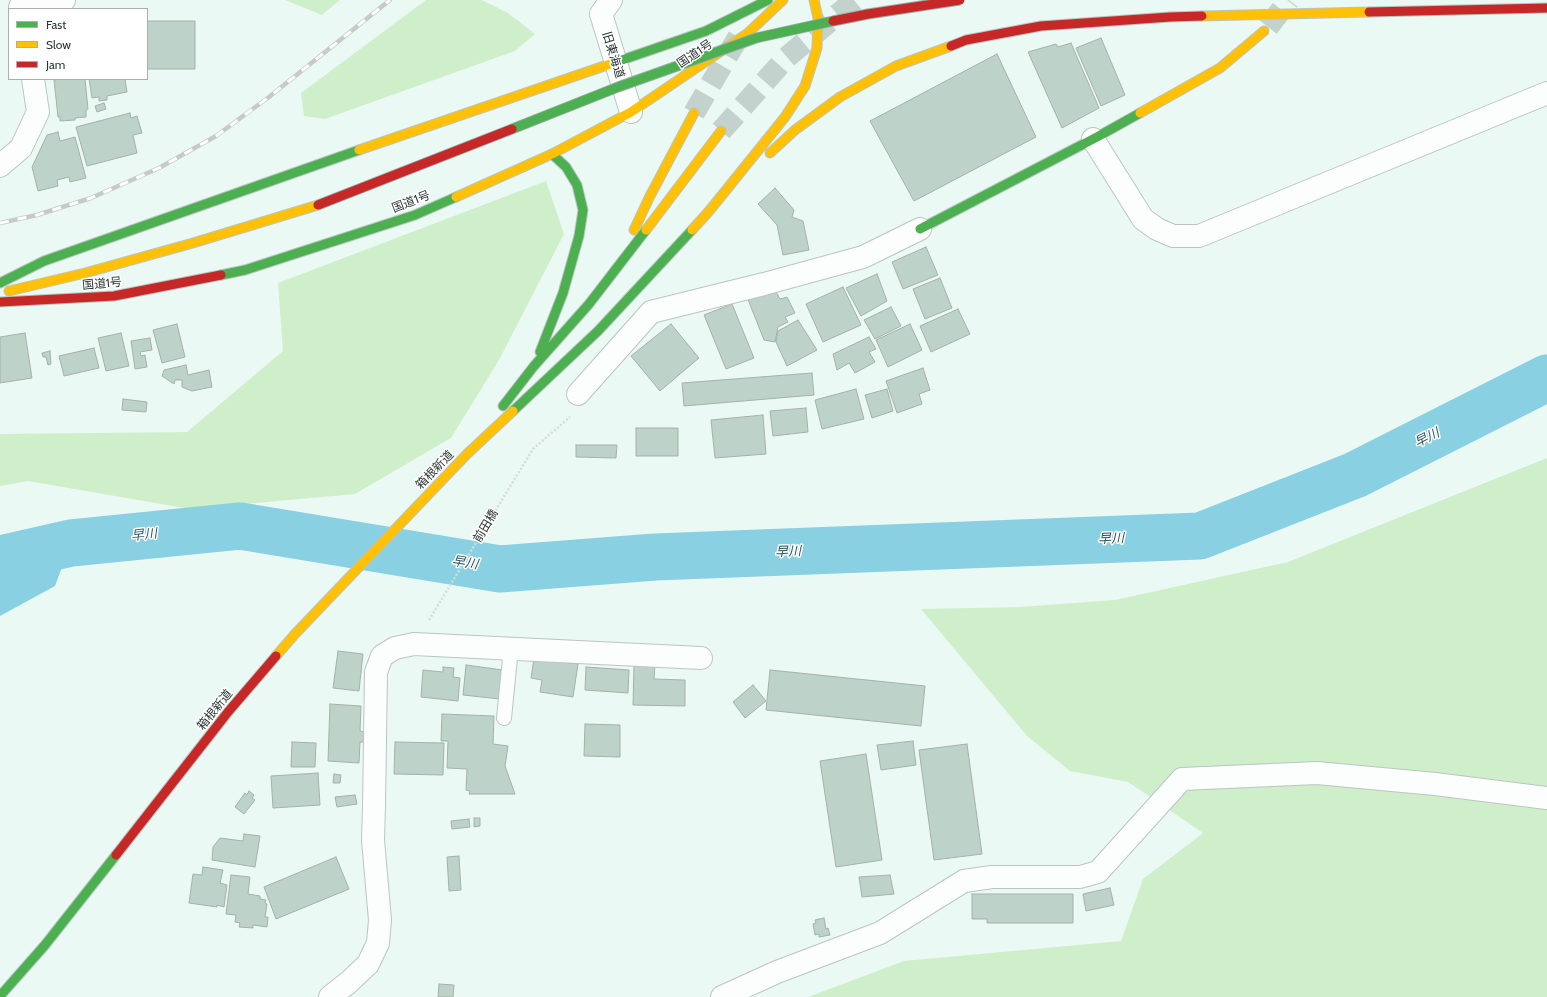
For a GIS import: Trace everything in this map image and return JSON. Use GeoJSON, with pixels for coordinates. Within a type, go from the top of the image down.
{"type":"FeatureCollection","features":[{"type":"Feature","properties":{"kind":"main road","name":"国道1号"},"geometry":{"type":"LineString","coordinates":[[0,283],[44,261],[223,197],[706,31],[768,0]]}},
{"type":"Feature","properties":{"kind":"main road","name":"国道1号"},"geometry":{"type":"LineString","coordinates":[[0,302],[114,296],[245,270],[415,215],[552,154],[631,112],[748,33],[783,0]]}},
{"type":"Feature","properties":{"kind":"main road"},"geometry":{"type":"LineString","coordinates":[[710,210],[785,116],[805,86],[817,48],[818,18],[814,0]]}},
{"type":"Feature","properties":{"kind":"main road"},"geometry":{"type":"LineString","coordinates":[[0,294],[85,273],[193,243],[318,205],[618,87],[756,38],[868,14],[960,0]]}},
{"type":"Feature","properties":{"kind":"main road"},"geometry":{"type":"LineString","coordinates":[[467,454],[598,331],[710,210],[795,130],[840,98],[896,66],[966,40],[1041,26],[1170,18],[1547,8]]}},
{"type":"Feature","properties":{"kind":"main road"},"geometry":{"type":"LineString","coordinates":[[920,229],[1093,139],[1220,68],[1264,31]]}},
{"type":"Feature","properties":{"kind":"main road"},"geometry":{"type":"LineString","coordinates":[[615,269],[650,196],[694,113]]}},
{"type":"Feature","properties":{"kind":"main road"},"geometry":{"type":"LineString","coordinates":[[467,454],[534,366],[589,304],[721,132]]}},
{"type":"Feature","properties":{"kind":"main road"},"geometry":{"type":"LineString","coordinates":[[534,366],[563,294],[579,236],[583,210],[577,185],[566,167],[552,154]]}},
{"type":"Feature","properties":{"kind":"main road","name":"箱根新道"},"geometry":{"type":"LineString","coordinates":[[0,996],[45,945],[228,712],[296,634],[467,454]]}},
{"type":"Feature","properties":{"kind":"street"},"geometry":{"type":"LineString","coordinates":[[20,5],[64,0]]}},
{"type":"Feature","properties":{"kind":"street","name":"旧東海道"},"geometry":{"type":"LineString","coordinates":[[611,0],[600,14],[631,112]]}},
{"type":"Feature","properties":{"kind":"street"},"geometry":{"type":"LineString","coordinates":[[0,166],[21,148],[38,112],[32,80]]}},
{"type":"Feature","properties":{"kind":"street"},"geometry":{"type":"LineString","coordinates":[[1093,139],[1143,219],[1157,229],[1173,236],[1198,236],[1547,93]]}},
{"type":"Feature","properties":{"kind":"street"},"geometry":{"type":"LineString","coordinates":[[578,394],[651,312],[764,284],[863,257],[920,229]]}},
{"type":"Feature","properties":{"kind":"street"},"geometry":{"type":"LineString","coordinates":[[330,997],[368,964],[378,943],[380,920],[373,840],[376,672],[382,656],[396,648],[414,644],[701,658]]}},
{"type":"Feature","properties":{"kind":"street"},"geometry":{"type":"LineString","coordinates":[[722,997],[777,972],[880,933],[964,881],[992,877],[1080,878],[1098,872],[1182,779],[1317,773],[1435,784],[1547,798]]}},
{"type":"Feature","properties":{"kind":"lane"},"geometry":{"type":"LineString","coordinates":[[504,718],[511,648]]}},
{"type":"Feature","properties":{"kind":"path","name":"前田橋"},"geometry":{"type":"LineString","coordinates":[[414,644],[533,449],[573,415],[578,394]]}},
{"type":"Feature","properties":{"kind":"green space"},"geometry":{"type":"Polygon","coordinates":[[[285,0],[340,0],[322,15],[285,0]]]}},
{"type":"Feature","properties":{"kind":"green space"},"geometry":{"type":"Polygon","coordinates":[[[426,0],[482,0],[508,13],[535,34],[515,51],[325,119],[304,116],[301,93],[426,0]]]}},
{"type":"Feature","properties":{"kind":"green space"},"geometry":{"type":"Polygon","coordinates":[[[546,181],[564,234],[499,360],[451,438],[355,494],[190,509],[28,481],[0,486],[0,434],[187,432],[283,351],[278,283],[546,181]]]}},
{"type":"Feature","properties":{"kind":"green space"},"geometry":{"type":"Polygon","coordinates":[[[1547,458],[1547,997],[808,997],[904,961],[1121,941],[1143,879],[1203,833],[1128,782],[1070,771],[1027,736],[921,609],[1020,607],[1115,600],[1288,562],[1547,458]]]}},
{"type":"Feature","properties":{"kind":"water"},"geometry":{"type":"Polygon","coordinates":[[[38,532],[71,543],[55,586],[0,616],[0,536],[38,532]]]}},
{"type":"Feature","properties":{"kind":"building"},"geometry":{"type":"Polygon","coordinates":[[[148,21],[195,21],[195,69],[148,69],[148,21]]]}},
{"type":"Feature","properties":{"kind":"building"},"geometry":{"type":"Polygon","coordinates":[[[1101,38],[1125,95],[1101,106],[1076,48],[1101,38]]]}},
{"type":"Feature","properties":{"kind":"building"},"geometry":{"type":"Polygon","coordinates":[[[1071,43],[1099,108],[1062,128],[1028,52],[1056,44],[1058,47],[1071,43]]]}},
{"type":"Feature","properties":{"kind":"building"},"geometry":{"type":"Polygon","coordinates":[[[997,54],[1036,137],[914,201],[870,121],[997,54]]]}},
{"type":"Feature","properties":{"kind":"building"},"geometry":{"type":"Polygon","coordinates":[[[54,80],[85,80],[88,109],[86,110],[86,117],[75,118],[75,120],[60,121],[60,117],[58,117],[54,80]]]}},
{"type":"Feature","properties":{"kind":"building"},"geometry":{"type":"Polygon","coordinates":[[[89,80],[125,80],[127,92],[107,96],[107,100],[99,101],[99,97],[92,98],[89,80]]]}},
{"type":"Feature","properties":{"kind":"building"},"geometry":{"type":"Polygon","coordinates":[[[104,103],[106,109],[97,112],[95,106],[104,103]]]}},
{"type":"Feature","properties":{"kind":"building"},"geometry":{"type":"Polygon","coordinates":[[[130,113],[131,118],[137,116],[142,133],[133,135],[137,153],[87,166],[76,127],[130,113]]]}},
{"type":"Feature","properties":{"kind":"building"},"geometry":{"type":"Polygon","coordinates":[[[58,132],[60,141],[75,137],[86,178],[70,182],[69,177],[57,180],[58,186],[38,191],[32,167],[47,135],[58,132]]]}},
{"type":"Feature","properties":{"kind":"building"},"geometry":{"type":"Polygon","coordinates":[[[775,188],[794,210],[792,217],[803,221],[809,250],[783,255],[777,225],[758,204],[775,188]]]}},
{"type":"Feature","properties":{"kind":"building"},"geometry":{"type":"Polygon","coordinates":[[[926,247],[938,275],[903,289],[892,262],[926,247]]]}},
{"type":"Feature","properties":{"kind":"building"},"geometry":{"type":"Polygon","coordinates":[[[877,274],[887,301],[861,316],[846,288],[877,274]]]}},
{"type":"Feature","properties":{"kind":"building"},"geometry":{"type":"Polygon","coordinates":[[[940,278],[952,308],[925,319],[913,289],[940,278]]]}},
{"type":"Feature","properties":{"kind":"building"},"geometry":{"type":"Polygon","coordinates":[[[843,287],[861,325],[823,342],[806,304],[843,287]]]}},
{"type":"Feature","properties":{"kind":"building"},"geometry":{"type":"Polygon","coordinates":[[[776,292],[780,299],[787,297],[795,313],[785,317],[788,322],[778,327],[775,342],[764,340],[747,297],[776,292]]]}},
{"type":"Feature","properties":{"kind":"building"},"geometry":{"type":"Polygon","coordinates":[[[732,304],[754,358],[726,369],[704,315],[732,304]]]}},
{"type":"Feature","properties":{"kind":"building"},"geometry":{"type":"Polygon","coordinates":[[[891,307],[901,326],[875,339],[864,320],[891,307]]]}},
{"type":"Feature","properties":{"kind":"building"},"geometry":{"type":"Polygon","coordinates":[[[958,309],[970,334],[931,352],[920,326],[958,309]]]}},
{"type":"Feature","properties":{"kind":"building"},"geometry":{"type":"Polygon","coordinates":[[[798,320],[817,350],[787,366],[776,342],[778,331],[798,320]]]}},
{"type":"Feature","properties":{"kind":"building"},"geometry":{"type":"Polygon","coordinates":[[[177,324],[185,357],[162,363],[153,330],[177,324]]]}},
{"type":"Feature","properties":{"kind":"building"},"geometry":{"type":"Polygon","coordinates":[[[671,324],[699,358],[660,391],[631,356],[671,324]]]}},
{"type":"Feature","properties":{"kind":"building"},"geometry":{"type":"Polygon","coordinates":[[[910,324],[922,350],[888,367],[876,340],[910,324]]]}},
{"type":"Feature","properties":{"kind":"building"},"geometry":{"type":"Polygon","coordinates":[[[25,333],[32,378],[0,383],[0,337],[25,333]]]}},
{"type":"Feature","properties":{"kind":"building"},"geometry":{"type":"Polygon","coordinates":[[[121,333],[129,366],[106,371],[98,338],[121,333]]]}},
{"type":"Feature","properties":{"kind":"building"},"geometry":{"type":"Polygon","coordinates":[[[869,337],[876,349],[869,352],[875,362],[855,373],[849,363],[837,370],[833,354],[869,337]]]}},
{"type":"Feature","properties":{"kind":"building"},"geometry":{"type":"Polygon","coordinates":[[[150,338],[152,350],[140,352],[141,356],[145,355],[147,367],[135,369],[131,341],[150,338]]]}},
{"type":"Feature","properties":{"kind":"building"},"geometry":{"type":"Polygon","coordinates":[[[94,348],[99,368],[64,376],[59,356],[94,348]]]}},
{"type":"Feature","properties":{"kind":"building"},"geometry":{"type":"Polygon","coordinates":[[[50,351],[51,364],[48,365],[46,357],[43,357],[42,353],[50,351]]]}},
{"type":"Feature","properties":{"kind":"building"},"geometry":{"type":"Polygon","coordinates":[[[186,365],[188,375],[209,370],[212,387],[192,391],[182,387],[182,380],[175,380],[174,384],[162,376],[164,370],[186,365]]]}},
{"type":"Feature","properties":{"kind":"building"},"geometry":{"type":"Polygon","coordinates":[[[923,368],[930,390],[919,394],[922,404],[897,413],[886,381],[923,368]]]}},
{"type":"Feature","properties":{"kind":"building"},"geometry":{"type":"Polygon","coordinates":[[[812,373],[814,395],[684,406],[682,383],[812,373]]]}},
{"type":"Feature","properties":{"kind":"building"},"geometry":{"type":"Polygon","coordinates":[[[856,389],[864,419],[822,429],[815,400],[856,389]]]}},
{"type":"Feature","properties":{"kind":"building"},"geometry":{"type":"Polygon","coordinates":[[[887,389],[893,411],[872,418],[865,395],[887,389]]]}},
{"type":"Feature","properties":{"kind":"building"},"geometry":{"type":"Polygon","coordinates":[[[123,399],[147,402],[146,412],[122,410],[123,399]]]}},
{"type":"Feature","properties":{"kind":"building"},"geometry":{"type":"Polygon","coordinates":[[[806,408],[808,432],[773,436],[770,411],[806,408]]]}},
{"type":"Feature","properties":{"kind":"building"},"geometry":{"type":"Polygon","coordinates":[[[763,415],[766,454],[715,458],[711,420],[763,415]]]}},
{"type":"Feature","properties":{"kind":"building"},"geometry":{"type":"Polygon","coordinates":[[[636,428],[678,428],[678,456],[636,456],[636,428]]]}},
{"type":"Feature","properties":{"kind":"building"},"geometry":{"type":"Polygon","coordinates":[[[576,445],[617,445],[616,458],[576,457],[576,445]]]}},
{"type":"Feature","properties":{"kind":"building"},"geometry":{"type":"Polygon","coordinates":[[[338,651],[363,654],[359,691],[333,688],[338,651]]]}},
{"type":"Feature","properties":{"kind":"building"},"geometry":{"type":"Polygon","coordinates":[[[534,658],[578,664],[573,697],[540,692],[542,680],[531,678],[534,658]]]}},
{"type":"Feature","properties":{"kind":"building"},"geometry":{"type":"Polygon","coordinates":[[[466,665],[503,670],[500,699],[463,695],[466,665]]]}},
{"type":"Feature","properties":{"kind":"building"},"geometry":{"type":"Polygon","coordinates":[[[634,665],[655,665],[654,679],[685,680],[685,706],[633,705],[634,665]]]}},
{"type":"Feature","properties":{"kind":"building"},"geometry":{"type":"Polygon","coordinates":[[[443,667],[454,668],[453,677],[460,678],[458,701],[421,697],[423,670],[443,672],[443,667]]]}},
{"type":"Feature","properties":{"kind":"building"},"geometry":{"type":"Polygon","coordinates":[[[586,667],[629,670],[628,693],[585,690],[586,667]]]}},
{"type":"Feature","properties":{"kind":"building"},"geometry":{"type":"Polygon","coordinates":[[[770,670],[925,686],[921,726],[766,710],[770,670]]]}},
{"type":"Feature","properties":{"kind":"building"},"geometry":{"type":"Polygon","coordinates":[[[753,685],[766,701],[745,718],[733,702],[753,685]]]}},
{"type":"Feature","properties":{"kind":"building"},"geometry":{"type":"Polygon","coordinates":[[[330,704],[361,706],[360,731],[364,732],[363,742],[360,742],[359,763],[328,761],[330,704]]]}},
{"type":"Feature","properties":{"kind":"building"},"geometry":{"type":"Polygon","coordinates":[[[442,714],[494,716],[493,744],[508,746],[505,766],[515,794],[469,794],[470,791],[466,790],[467,769],[447,768],[448,741],[441,741],[442,714]]]}},
{"type":"Feature","properties":{"kind":"building"},"geometry":{"type":"Polygon","coordinates":[[[585,724],[620,725],[620,757],[584,756],[585,724]]]}},
{"type":"Feature","properties":{"kind":"building"},"geometry":{"type":"Polygon","coordinates":[[[913,741],[916,765],[881,770],[877,745],[913,741]]]}},
{"type":"Feature","properties":{"kind":"building"},"geometry":{"type":"Polygon","coordinates":[[[292,742],[316,743],[315,767],[291,767],[292,742]]]}},
{"type":"Feature","properties":{"kind":"building"},"geometry":{"type":"Polygon","coordinates":[[[395,742],[444,743],[443,775],[394,774],[395,742]]]}},
{"type":"Feature","properties":{"kind":"building"},"geometry":{"type":"Polygon","coordinates":[[[967,744],[982,854],[934,860],[919,750],[967,744]]]}},
{"type":"Feature","properties":{"kind":"building"},"geometry":{"type":"Polygon","coordinates":[[[866,754],[882,860],[836,867],[820,761],[866,754]]]}},
{"type":"Feature","properties":{"kind":"building"},"geometry":{"type":"Polygon","coordinates":[[[318,773],[320,805],[273,808],[271,776],[318,773]]]}},
{"type":"Feature","properties":{"kind":"building"},"geometry":{"type":"Polygon","coordinates":[[[334,774],[341,775],[340,783],[333,783],[334,774]]]}},
{"type":"Feature","properties":{"kind":"building"},"geometry":{"type":"Polygon","coordinates":[[[249,791],[254,795],[252,798],[255,800],[244,814],[235,807],[245,793],[247,795],[249,791]]]}},
{"type":"Feature","properties":{"kind":"building"},"geometry":{"type":"Polygon","coordinates":[[[355,795],[357,804],[337,807],[335,797],[355,795]]]}},
{"type":"Feature","properties":{"kind":"building"},"geometry":{"type":"Polygon","coordinates":[[[474,818],[480,818],[480,826],[474,827],[474,818]]]}},
{"type":"Feature","properties":{"kind":"building"},"geometry":{"type":"Polygon","coordinates":[[[469,819],[470,827],[452,829],[451,821],[469,819]]]}},
{"type":"Feature","properties":{"kind":"building"},"geometry":{"type":"Polygon","coordinates":[[[244,834],[260,836],[255,867],[212,860],[213,847],[220,838],[243,841],[244,834]]]}},
{"type":"Feature","properties":{"kind":"building"},"geometry":{"type":"Polygon","coordinates":[[[459,856],[461,890],[449,891],[447,857],[459,856]]]}},
{"type":"Feature","properties":{"kind":"building"},"geometry":{"type":"Polygon","coordinates":[[[336,857],[349,889],[276,919],[264,887],[336,857]]]}},
{"type":"Feature","properties":{"kind":"building"},"geometry":{"type":"Polygon","coordinates":[[[203,867],[223,870],[220,883],[227,885],[224,907],[189,903],[193,874],[202,875],[203,867]]]}},
{"type":"Feature","properties":{"kind":"building"},"geometry":{"type":"Polygon","coordinates":[[[231,875],[250,877],[248,894],[260,896],[260,899],[266,900],[265,903],[267,904],[265,917],[268,917],[267,927],[253,925],[253,928],[239,927],[240,923],[235,922],[236,915],[226,914],[231,875]]]}},
{"type":"Feature","properties":{"kind":"building"},"geometry":{"type":"Polygon","coordinates":[[[890,875],[894,894],[862,897],[859,877],[890,875]]]}},
{"type":"Feature","properties":{"kind":"building"},"geometry":{"type":"Polygon","coordinates":[[[1110,888],[1114,905],[1086,911],[1083,894],[1110,888]]]}},
{"type":"Feature","properties":{"kind":"building"},"geometry":{"type":"Polygon","coordinates":[[[972,894],[1073,894],[1073,923],[987,923],[987,919],[972,919],[972,894]]]}},
{"type":"Feature","properties":{"kind":"building"},"geometry":{"type":"Polygon","coordinates":[[[824,918],[826,929],[828,928],[830,935],[819,937],[819,934],[815,935],[813,924],[816,923],[815,920],[824,918]]]}},
{"type":"Feature","properties":{"kind":"building"},"geometry":{"type":"Polygon","coordinates":[[[439,984],[454,985],[453,997],[438,997],[439,984]]]}},
{"type":"Feature","properties":{"kind":"waterway","name":"早川"},"geometry":{"type":"LineString","coordinates":[[0,559],[71,543],[240,526],[500,569],[655,557],[1200,536],[1355,475],[1547,378]]}},
{"type":"Feature","properties":{"kind":"tunnel"},"geometry":{"type":"LineString","coordinates":[[721,131],[786,58],[855,0]]}},
{"type":"Feature","properties":{"kind":"tunnel"},"geometry":{"type":"LineString","coordinates":[[1268,27],[1289,0]]}},
{"type":"Feature","properties":{"kind":"tunnel"},"geometry":{"type":"LineString","coordinates":[[694,113],[739,36]]}},
{"type":"Feature","properties":{"kind":"railway"},"geometry":{"type":"LineString","coordinates":[[0,223],[37,215],[91,198],[159,168],[216,136],[269,97],[390,0]]}},
{"type":"Feature","properties":{"kind":"traffic: fast"},"geometry":{"type":"LineString","coordinates":[[616,62],[706,31],[768,0]]}},
{"type":"Feature","properties":{"kind":"traffic: fast"},"geometry":{"type":"LineString","coordinates":[[512,129],[618,87],[756,38],[833,21]]}},
{"type":"Feature","properties":{"kind":"traffic: fast"},"geometry":{"type":"LineString","coordinates":[[920,229],[1140,113]]}},
{"type":"Feature","properties":{"kind":"traffic: fast"},"geometry":{"type":"LineString","coordinates":[[0,283],[44,261],[359,150]]}},
{"type":"Feature","properties":{"kind":"traffic: fast"},"geometry":{"type":"LineString","coordinates":[[540,352],[563,293],[579,236],[583,210],[577,185],[566,167],[552,154]]}},
{"type":"Feature","properties":{"kind":"traffic: fast"},"geometry":{"type":"LineString","coordinates":[[221,275],[245,270],[415,215],[456,197]]}},
{"type":"Feature","properties":{"kind":"traffic: fast"},"geometry":{"type":"LineString","coordinates":[[503,406],[534,366],[589,304],[646,230]]}},
{"type":"Feature","properties":{"kind":"traffic: fast"},"geometry":{"type":"LineString","coordinates":[[513,411],[598,331],[692,230]]}},
{"type":"Feature","properties":{"kind":"traffic: fast"},"geometry":{"type":"LineString","coordinates":[[0,996],[45,945],[116,855]]}},
{"type":"Feature","properties":{"kind":"traffic: slow"},"geometry":{"type":"LineString","coordinates":[[456,197],[552,154],[631,112],[748,33],[783,0]]}},
{"type":"Feature","properties":{"kind":"traffic: slow"},"geometry":{"type":"LineString","coordinates":[[692,230],[785,117],[805,86],[817,48],[818,18],[814,0]]}},
{"type":"Feature","properties":{"kind":"traffic: slow"},"geometry":{"type":"LineString","coordinates":[[1202,16],[1369,12]]}},
{"type":"Feature","properties":{"kind":"traffic: slow"},"geometry":{"type":"LineString","coordinates":[[1140,113],[1220,68],[1264,31]]}},
{"type":"Feature","properties":{"kind":"traffic: slow"},"geometry":{"type":"LineString","coordinates":[[770,153],[795,130],[840,97],[896,66],[951,46]]}},
{"type":"Feature","properties":{"kind":"traffic: slow"},"geometry":{"type":"LineString","coordinates":[[359,150],[616,62]]}},
{"type":"Feature","properties":{"kind":"traffic: slow"},"geometry":{"type":"LineString","coordinates":[[634,230],[650,196],[694,113]]}},
{"type":"Feature","properties":{"kind":"traffic: slow"},"geometry":{"type":"LineString","coordinates":[[646,230],[721,131]]}},
{"type":"Feature","properties":{"kind":"traffic: slow"},"geometry":{"type":"LineString","coordinates":[[9,291],[85,273],[193,243],[318,205]]}},
{"type":"Feature","properties":{"kind":"traffic: slow"},"geometry":{"type":"LineString","coordinates":[[276,656],[295,634],[467,454],[513,411]]}},
{"type":"Feature","properties":{"kind":"traffic: jam"},"geometry":{"type":"LineString","coordinates":[[833,21],[960,0]]}},
{"type":"Feature","properties":{"kind":"traffic: jam"},"geometry":{"type":"LineString","coordinates":[[1369,12],[1547,8]]}},
{"type":"Feature","properties":{"kind":"traffic: jam"},"geometry":{"type":"LineString","coordinates":[[951,46],[966,40],[1041,26],[1202,16]]}},
{"type":"Feature","properties":{"kind":"traffic: jam"},"geometry":{"type":"LineString","coordinates":[[318,205],[512,129]]}},
{"type":"Feature","properties":{"kind":"traffic: jam"},"geometry":{"type":"LineString","coordinates":[[0,302],[114,296],[221,275]]}},
{"type":"Feature","properties":{"kind":"traffic: jam"},"geometry":{"type":"LineString","coordinates":[[116,855],[228,712],[276,656]]}}]}
